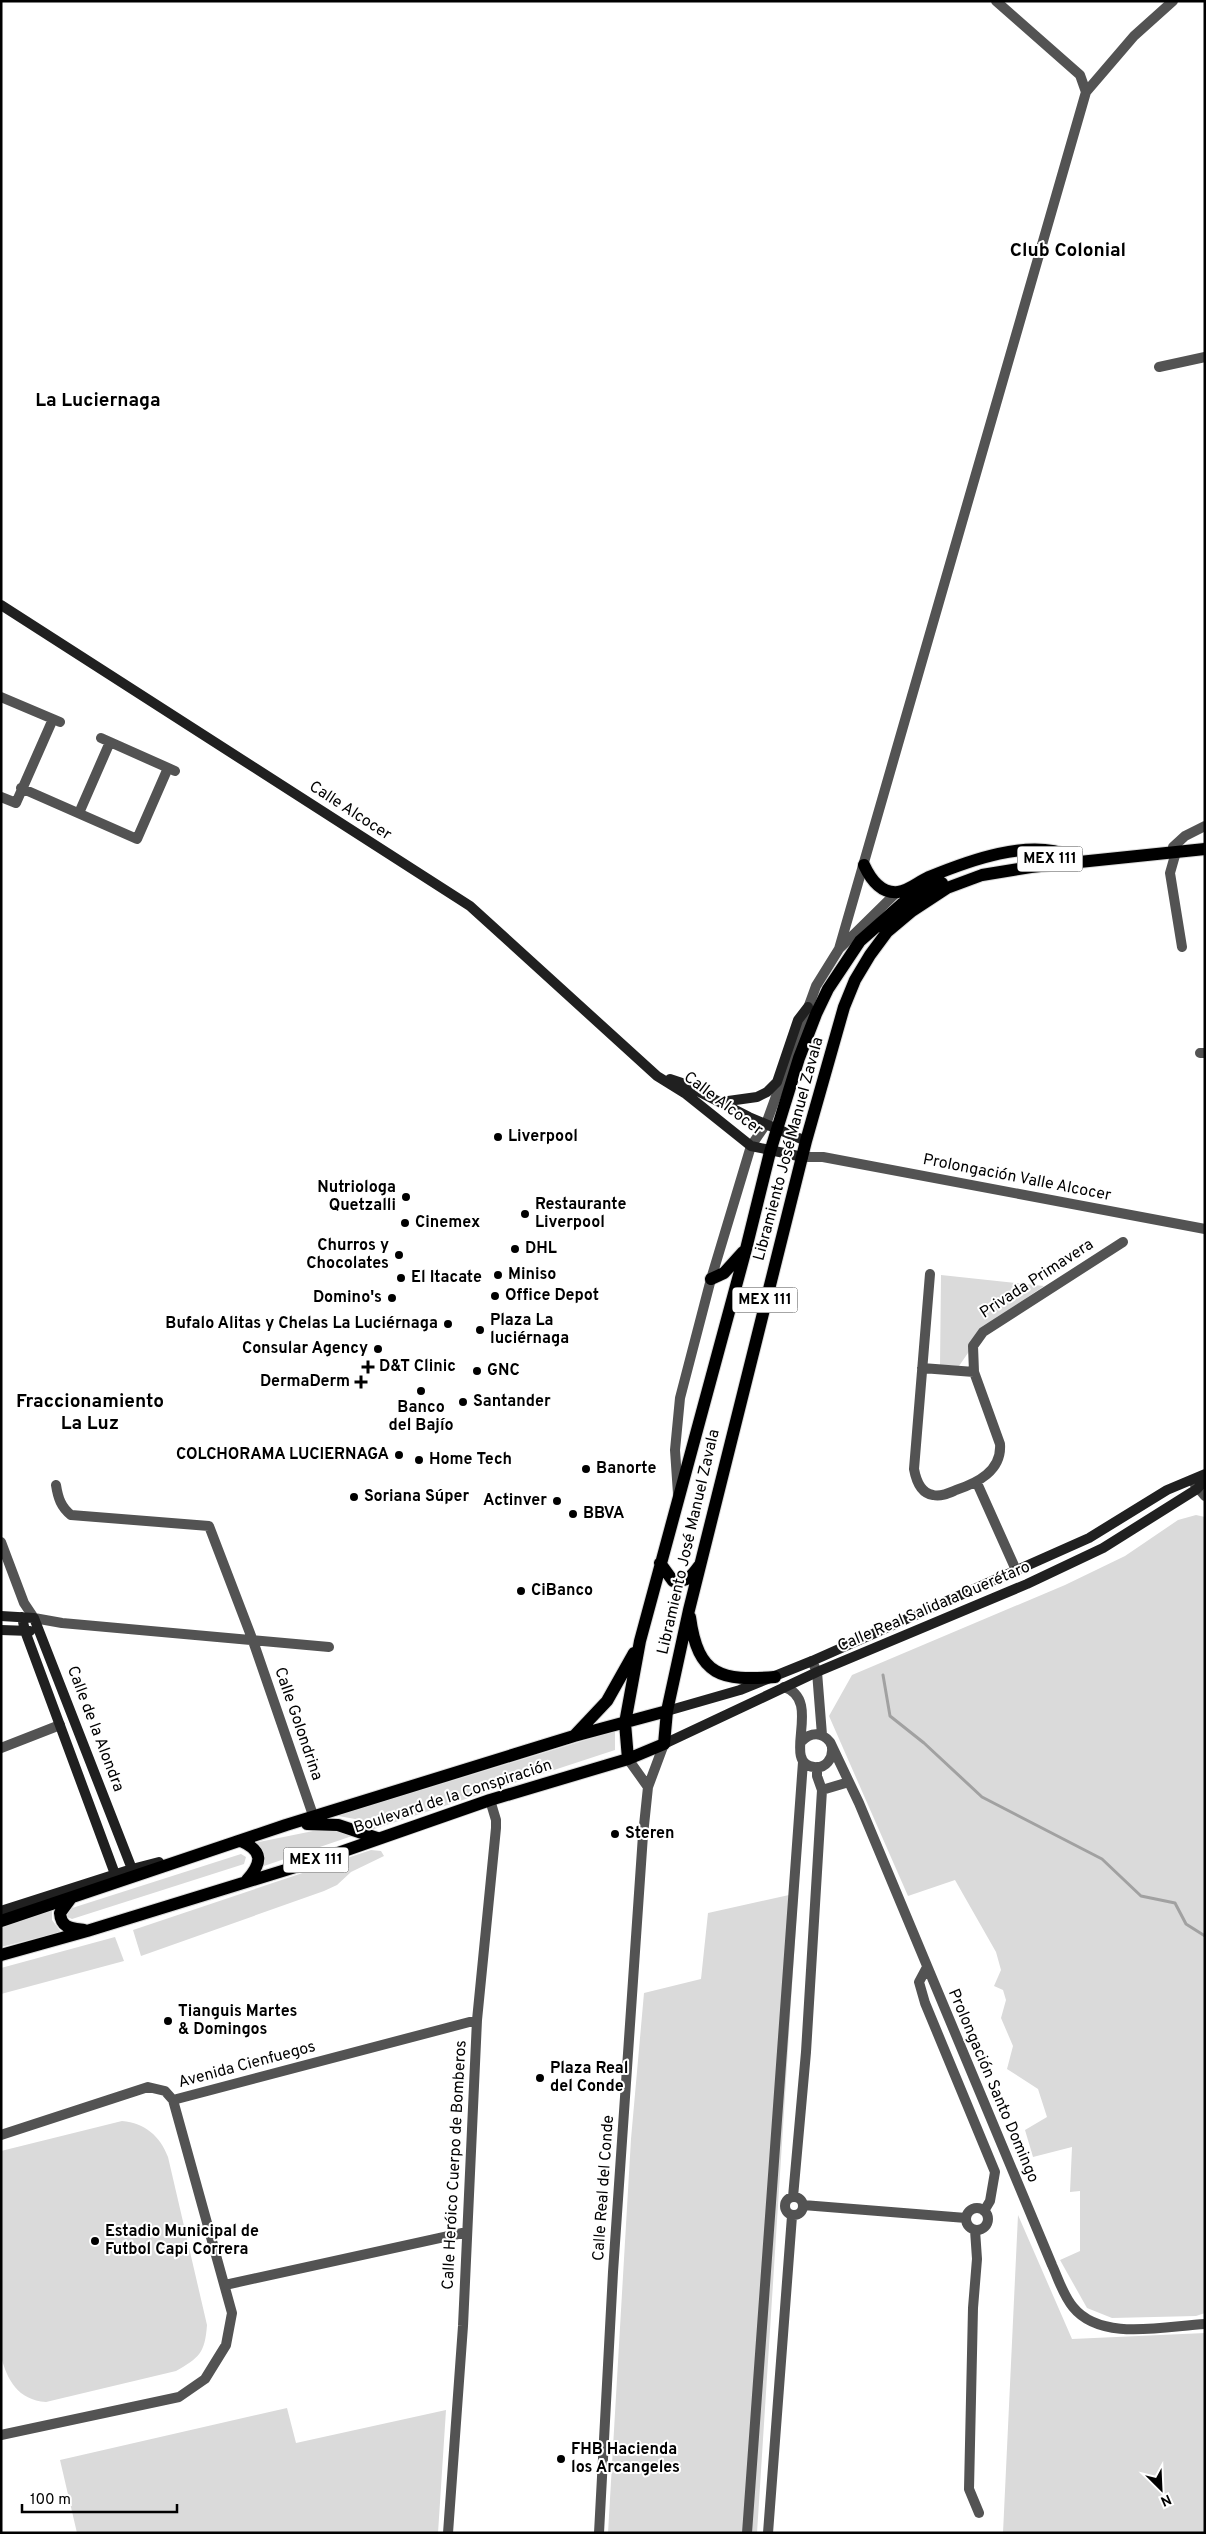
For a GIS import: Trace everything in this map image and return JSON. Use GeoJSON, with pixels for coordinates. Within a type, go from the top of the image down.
{"type":"FeatureCollection","features":[{"type":"Feature","properties":{"kind":"main road","name":"Libramiento José Manuel Zavala"},"geometry":{"type":"LineString","coordinates":[[667,1711],[751,1353],[806,1141],[844,1007],[855,980],[887,932],[912,911],[947,888],[982,875],[1031,867],[1175,850],[1205,844]]}},
{"type":"Feature","properties":{"kind":"main road","name":"Libramiento José Manuel Zavala"},"geometry":{"type":"LineString","coordinates":[[640,1642],[678,1495],[746,1249],[770,1152],[771,1126],[816,1014],[842,964],[860,941],[903,903],[942,883],[982,868],[1070,856],[1205,849]]}},
{"type":"Feature","properties":{"kind":"main road"},"geometry":{"type":"LineString","coordinates":[[864,865],[870,877],[877,885],[897,892],[952,868],[1000,854],[1056,850],[1070,856]]}},
{"type":"Feature","properties":{"kind":"main road"},"geometry":{"type":"LineString","coordinates":[[711,1279],[724,1273],[746,1249]]}},
{"type":"Feature","properties":{"kind":"main road"},"geometry":{"type":"LineString","coordinates":[[660,1563],[673,1581],[682,1582],[692,1576],[701,1563]]}},
{"type":"Feature","properties":{"kind":"main road"},"geometry":{"type":"LineString","coordinates":[[690,1610],[698,1648],[711,1668],[722,1675],[734,1678],[775,1677]]}},
{"type":"Feature","properties":{"kind":"main road","name":"MEX 111"},"geometry":{"type":"LineString","coordinates":[[574,1736],[625,1723],[667,1711],[664,1744],[628,1759],[625,1723],[640,1642]]}},
{"type":"Feature","properties":{"kind":"main road","name":"MEX 111"},"geometry":{"type":"LineString","coordinates":[[574,1736],[607,1701],[640,1642]]}},
{"type":"Feature","properties":{"kind":"main road","name":"Boulevard de la Conspiración"},"geometry":{"type":"LineString","coordinates":[[1,1921],[286,1825],[314,1818],[574,1736]]}},
{"type":"Feature","properties":{"kind":"main road","name":"Boulevard de la Conspiración"},"geometry":{"type":"LineString","coordinates":[[1,1955],[87,1931],[247,1880],[318,1860],[490,1800],[628,1759]]}},
{"type":"Feature","properties":{"kind":"main road"},"geometry":{"type":"LineString","coordinates":[[286,1825],[319,1823],[338,1825],[377,1838]]}},
{"type":"Feature","properties":{"kind":"main road"},"geometry":{"type":"LineString","coordinates":[[241,1841],[254,1846],[258,1853],[256,1870],[247,1880]]}},
{"type":"Feature","properties":{"kind":"main road"},"geometry":{"type":"LineString","coordinates":[[71,1898],[60,1913],[60,1920],[65,1926],[87,1931]]}},
{"type":"Feature","properties":{"kind":"street"},"geometry":{"type":"LineString","coordinates":[[996,1],[1007,5],[1080,75],[1086,92]]}},
{"type":"Feature","properties":{"kind":"street"},"geometry":{"type":"LineString","coordinates":[[839,949],[955,541],[1086,92],[1134,36],[1173,1]]}},
{"type":"Feature","properties":{"kind":"street"},"geometry":{"type":"LineString","coordinates":[[1158,367],[1205,357]]}},
{"type":"Feature","properties":{"kind":"street","name":"Calle Alcocer"},"geometry":{"type":"LineString","coordinates":[[1,605],[470,906],[657,1076],[686,1094],[751,1146],[770,1152],[803,1157]]}},
{"type":"Feature","properties":{"kind":"street"},"geometry":{"type":"LineString","coordinates":[[1,697],[56,721],[21,788],[16,803],[1,797]]}},
{"type":"Feature","properties":{"kind":"street"},"geometry":{"type":"LineString","coordinates":[[21,788],[79,814],[137,839],[171,770],[105,740],[79,814]]}},
{"type":"Feature","properties":{"kind":"street"},"geometry":{"type":"LineString","coordinates":[[1182,947],[1170,873],[1175,850],[1185,836],[1205,826]]}},
{"type":"Feature","properties":{"kind":"street"},"geometry":{"type":"LineString","coordinates":[[678,1495],[675,1450],[680,1398],[711,1279],[751,1146],[771,1126],[816,986],[839,949],[897,892]]}},
{"type":"Feature","properties":{"kind":"street"},"geometry":{"type":"LineString","coordinates":[[721,1102],[757,1097],[767,1092],[777,1082],[798,1020],[808,1007]]}},
{"type":"Feature","properties":{"kind":"street","name":"Calle Alcocer"},"geometry":{"type":"LineString","coordinates":[[657,1076],[682,1083],[806,1141]]}},
{"type":"Feature","properties":{"kind":"street"},"geometry":{"type":"LineString","coordinates":[[806,1141],[824,1157]]}},
{"type":"Feature","properties":{"kind":"street","name":"Prolongación Valle Alcocer"},"geometry":{"type":"LineString","coordinates":[[803,1157],[824,1157],[1205,1229]]}},
{"type":"Feature","properties":{"kind":"street","name":"Privada Primavera"},"geometry":{"type":"LineString","coordinates":[[930,1274],[914,1469],[917,1482],[923,1490],[932,1495],[941,1496],[977,1483],[992,1470],[1001,1454],[1000,1444],[974,1372],[973,1346],[983,1332],[1123,1242]]}},
{"type":"Feature","properties":{"kind":"street"},"geometry":{"type":"LineString","coordinates":[[922,1368],[974,1372]]}},
{"type":"Feature","properties":{"kind":"street","name":"Calle Real Salida a Querétaro"},"geometry":{"type":"LineString","coordinates":[[667,1711],[710,1700],[775,1677],[812,1661],[1089,1538],[1167,1490],[1205,1474]]}},
{"type":"Feature","properties":{"kind":"street"},"geometry":{"type":"LineString","coordinates":[[1191,1479],[1201,1492]]}},
{"type":"Feature","properties":{"kind":"street","name":"Calle Real Salida a Querétaro"},"geometry":{"type":"LineString","coordinates":[[664,1744],[817,1672],[1027,1584],[1094,1552],[1201,1492],[1205,1480]]}},
{"type":"Feature","properties":{"kind":"street"},"geometry":{"type":"LineString","coordinates":[[977,1483],[1016,1570]]}},
{"type":"Feature","properties":{"kind":"street","name":"Calle Golondrina"},"geometry":{"type":"LineString","coordinates":[[56,1485],[58,1498],[64,1510],[71,1515],[209,1526],[253,1641],[314,1818]]}},
{"type":"Feature","properties":{"kind":"street","name":"Calle de la Alondra"},"geometry":{"type":"LineString","coordinates":[[1,1542],[24,1603],[40,1630],[132,1868]]}},
{"type":"Feature","properties":{"kind":"street","name":"Calle de la Alondra"},"geometry":{"type":"LineString","coordinates":[[24,1603],[22,1617],[25,1631],[115,1874]]}},
{"type":"Feature","properties":{"kind":"street"},"geometry":{"type":"LineString","coordinates":[[1,1616],[329,1647]]}},
{"type":"Feature","properties":{"kind":"street"},"geometry":{"type":"LineString","coordinates":[[1,1630],[40,1630],[62,1623]]}},
{"type":"Feature","properties":{"kind":"street"},"geometry":{"type":"LineString","coordinates":[[793,2197],[806,2052],[822,1790],[817,1776],[820,1767],[830,1758],[832,1748],[822,1735],[817,1672],[812,1661]]}},
{"type":"Feature","properties":{"kind":"street"},"geometry":{"type":"LineString","coordinates":[[746,2533],[803,1762],[799,1752],[802,1741],[800,1696],[794,1690],[784,1687]]}},
{"type":"Feature","properties":{"kind":"street"},"geometry":{"type":"LineString","coordinates":[[1,1748],[60,1725]]}},
{"type":"Feature","properties":{"kind":"street"},"geometry":{"type":"LineString","coordinates":[[802,1741],[811,1735],[822,1735]]}},
{"type":"Feature","properties":{"kind":"street","name":"Calle Real del Conde"},"geometry":{"type":"LineString","coordinates":[[599,2533],[613,2272],[643,1835],[648,1787],[664,1744]]}},
{"type":"Feature","properties":{"kind":"street"},"geometry":{"type":"LineString","coordinates":[[70,1753],[86,1747]]}},
{"type":"Feature","properties":{"kind":"street","name":"Prolongación Santo Domingo"},"geometry":{"type":"LineString","coordinates":[[832,1748],[849,1782],[1052,2265],[1072,2306],[1084,2318],[1100,2326],[1117,2329],[1205,2324]]}},
{"type":"Feature","properties":{"kind":"street"},"geometry":{"type":"LineString","coordinates":[[628,1759],[648,1787]]}},
{"type":"Feature","properties":{"kind":"street"},"geometry":{"type":"LineString","coordinates":[[803,1762],[843,1771]]}},
{"type":"Feature","properties":{"kind":"street"},"geometry":{"type":"LineString","coordinates":[[822,1790],[849,1782]]}},
{"type":"Feature","properties":{"kind":"street","name":"Calle Heróico Cuerpo de Bomberos"},"geometry":{"type":"LineString","coordinates":[[448,2533],[467,2232],[477,2020],[496,1828],[496,1820],[490,1800]]}},
{"type":"Feature","properties":{"kind":"street"},"geometry":{"type":"LineString","coordinates":[[1,1911],[132,1868],[214,1850]]}},
{"type":"Feature","properties":{"kind":"street"},"geometry":{"type":"LineString","coordinates":[[927,1967],[919,1982],[925,2003],[995,2172],[990,2200],[984,2211]]}},
{"type":"Feature","properties":{"kind":"street","name":"Avenida Cienfuegos"},"geometry":{"type":"LineString","coordinates":[[1,2134],[148,2087],[165,2091],[173,2100],[477,2020]]}},
{"type":"Feature","properties":{"kind":"street"},"geometry":{"type":"LineString","coordinates":[[1,2435],[179,2397],[204,2379],[226,2345],[232,2314],[173,2100]]}},
{"type":"Feature","properties":{"kind":"street"},"geometry":{"type":"LineString","coordinates":[[792,2216],[784,2207],[788,2198],[793,2197],[801,2201],[803,2205],[966,2218]]}},
{"type":"Feature","properties":{"kind":"street"},"geometry":{"type":"LineString","coordinates":[[792,2216],[799,2213],[803,2205]]}},
{"type":"Feature","properties":{"kind":"street"},"geometry":{"type":"LineString","coordinates":[[976,2230],[967,2224],[966,2218],[973,2209],[984,2211]]}},
{"type":"Feature","properties":{"kind":"street"},"geometry":{"type":"LineString","coordinates":[[976,2230],[986,2226],[988,2221],[984,2211]]}},
{"type":"Feature","properties":{"kind":"street"},"geometry":{"type":"LineString","coordinates":[[768,2533],[792,2216]]}},
{"type":"Feature","properties":{"kind":"street"},"geometry":{"type":"LineString","coordinates":[[976,2230],[977,2259],[973,2308],[968,2489],[979,2513]]}},
{"type":"Feature","properties":{"kind":"street"},"geometry":{"type":"LineString","coordinates":[[225,2285],[467,2232]]}},
{"type":"Feature","properties":{"kind":"shaded area"},"geometry":{"type":"Polygon","coordinates":[[[941,1275],[1044,1286],[988,1324],[959,1366],[940,1365],[941,1275]]]}},
{"type":"Feature","properties":{"kind":"shaded area"},"geometry":{"type":"Polygon","coordinates":[[[1196,1515],[1205,1517],[1205,2313],[1196,2316],[1112,2318],[1087,2308],[1060,2260],[1080,2251],[1080,2191],[1070,2192],[1072,2147],[1033,2157],[1025,2130],[1047,2117],[1038,2089],[1007,2069],[1013,2046],[1001,2018],[1006,2000],[1003,1990],[994,1986],[1001,1970],[996,1952],[955,1880],[908,1896],[829,1716],[852,1675],[1065,1585],[1125,1556],[1178,1520],[1196,1515]]]}},
{"type":"Feature","properties":{"kind":"shaded area"},"geometry":{"type":"Polygon","coordinates":[[[615,1731],[615,1750],[371,1830],[355,1819],[333,1815],[425,1789],[615,1731]]]}},
{"type":"Feature","properties":{"kind":"shaded area"},"geometry":{"type":"Polygon","coordinates":[[[323,1829],[358,1834],[261,1867],[254,1843],[323,1829]]]}},
{"type":"Feature","properties":{"kind":"shaded area"},"geometry":{"type":"Polygon","coordinates":[[[371,1850],[381,1851],[384,1856],[351,1872],[337,1885],[324,1891],[141,1956],[133,1930],[371,1850]]]}},
{"type":"Feature","properties":{"kind":"shaded area"},"geometry":{"type":"Polygon","coordinates":[[[241,1854],[246,1857],[244,1864],[72,1919],[67,1917],[69,1909],[241,1854]]]}},
{"type":"Feature","properties":{"kind":"shaded area"},"geometry":{"type":"Polygon","coordinates":[[[798,1893],[757,2533],[608,2533],[631,2139],[644,1993],[701,1979],[708,1913],[798,1893]]]}},
{"type":"Feature","properties":{"kind":"shaded area"},"geometry":{"type":"Polygon","coordinates":[[[52,1908],[52,1920],[61,1932],[1,1947],[1,1924],[52,1908]]]}},
{"type":"Feature","properties":{"kind":"shaded area"},"geometry":{"type":"Polygon","coordinates":[[[115,1937],[124,1961],[1,1994],[1,1968],[115,1937]]]}},
{"type":"Feature","properties":{"kind":"shaded area","name":"Estadio Municipal de Futbol Capi Correra"},"geometry":{"type":"Polygon","coordinates":[[[122,2121],[138,2125],[151,2132],[161,2143],[168,2157],[207,2325],[205,2342],[195,2358],[176,2371],[46,2402],[36,2400],[21,2393],[10,2381],[1,2356],[1,2151],[122,2121]]]}},
{"type":"Feature","properties":{"kind":"shaded area"},"geometry":{"type":"Polygon","coordinates":[[[1018,2215],[1072,2339],[1205,2333],[1205,2533],[1003,2533],[1018,2215]]]}},
{"type":"Feature","properties":{"kind":"shaded area"},"geometry":{"type":"Polygon","coordinates":[[[287,2408],[296,2443],[446,2410],[438,2533],[77,2533],[60,2460],[287,2408]]]}},
{"type":"Feature","properties":{"kind":"waterway"},"geometry":{"type":"LineString","coordinates":[[883,1675],[890,1716],[924,1743],[982,1797],[1102,1859],[1141,1896],[1175,1903],[1186,1924],[1205,1936]]}},
{"type":"Feature","properties":{"kind":"place","name":"Liverpool"},"geometry":{"type":"Point","coordinates":[498,1137]}},
{"type":"Feature","properties":{"kind":"place","name":"Nutriologa Quetzalli"},"geometry":{"type":"Point","coordinates":[406,1197]}},
{"type":"Feature","properties":{"kind":"place","name":"Restaurante Liverpool"},"geometry":{"type":"Point","coordinates":[525,1214]}},
{"type":"Feature","properties":{"kind":"place","name":"Cinemex"},"geometry":{"type":"Point","coordinates":[405,1223]}},
{"type":"Feature","properties":{"kind":"place","name":"DHL"},"geometry":{"type":"Point","coordinates":[515,1249]}},
{"type":"Feature","properties":{"kind":"place","name":"Churros y Chocolates"},"geometry":{"type":"Point","coordinates":[399,1255]}},
{"type":"Feature","properties":{"kind":"place","name":"Miniso"},"geometry":{"type":"Point","coordinates":[498,1275]}},
{"type":"Feature","properties":{"kind":"place","name":"El Itacate"},"geometry":{"type":"Point","coordinates":[401,1278]}},
{"type":"Feature","properties":{"kind":"place","name":"Office Depot"},"geometry":{"type":"Point","coordinates":[495,1296]}},
{"type":"Feature","properties":{"kind":"place","name":"Domino's"},"geometry":{"type":"Point","coordinates":[392,1298]}},
{"type":"Feature","properties":{"kind":"place","name":"Bufalo Alitas y Chelas La Luciérnaga"},"geometry":{"type":"Point","coordinates":[448,1324]}},
{"type":"Feature","properties":{"kind":"place","name":"Plaza La luciérnaga"},"geometry":{"type":"Point","coordinates":[480,1330]}},
{"type":"Feature","properties":{"kind":"place","name":"Consular Agency"},"geometry":{"type":"Point","coordinates":[378,1349]}},
{"type":"Feature","properties":{"kind":"place","name":"D&T Clinic"},"geometry":{"type":"Point","coordinates":[368,1367]}},
{"type":"Feature","properties":{"kind":"place","name":"GNC"},"geometry":{"type":"Point","coordinates":[477,1371]}},
{"type":"Feature","properties":{"kind":"place","name":"DermaDerm"},"geometry":{"type":"Point","coordinates":[361,1382]}},
{"type":"Feature","properties":{"kind":"place","name":"Banco del Bajío"},"geometry":{"type":"Point","coordinates":[421,1391]}},
{"type":"Feature","properties":{"kind":"place","name":"Santander"},"geometry":{"type":"Point","coordinates":[463,1402]}},
{"type":"Feature","properties":{"kind":"place","name":"COLCHORAMA LUCIERNAGA"},"geometry":{"type":"Point","coordinates":[399,1455]}},
{"type":"Feature","properties":{"kind":"place","name":"Home Tech"},"geometry":{"type":"Point","coordinates":[419,1460]}},
{"type":"Feature","properties":{"kind":"place","name":"Banorte"},"geometry":{"type":"Point","coordinates":[586,1469]}},
{"type":"Feature","properties":{"kind":"place","name":"Soriana Súper"},"geometry":{"type":"Point","coordinates":[354,1497]}},
{"type":"Feature","properties":{"kind":"place","name":"Actinver"},"geometry":{"type":"Point","coordinates":[557,1501]}},
{"type":"Feature","properties":{"kind":"place","name":"BBVA"},"geometry":{"type":"Point","coordinates":[573,1514]}},
{"type":"Feature","properties":{"kind":"place","name":"CiBanco"},"geometry":{"type":"Point","coordinates":[521,1591]}},
{"type":"Feature","properties":{"kind":"place","name":"Steren"},"geometry":{"type":"Point","coordinates":[615,1834]}},
{"type":"Feature","properties":{"kind":"place","name":"Tianguis Martes & Domingos"},"geometry":{"type":"Point","coordinates":[168,2021]}},
{"type":"Feature","properties":{"kind":"place","name":"Plaza Real del Conde"},"geometry":{"type":"Point","coordinates":[540,2078]}},
{"type":"Feature","properties":{"kind":"place","name":"Estadio Municipal de Futbol Capi Correra"},"geometry":{"type":"Point","coordinates":[95,2241]}},
{"type":"Feature","properties":{"kind":"place","name":"FHB Hacienda los Arcangeles"},"geometry":{"type":"Point","coordinates":[561,2459]}},
{"type":"Feature","properties":{"kind":"district","name":"Club Colonial"},"geometry":{"type":"Point","coordinates":[1068,251]}},
{"type":"Feature","properties":{"kind":"district","name":"La Luciernaga"},"geometry":{"type":"Point","coordinates":[98,401]}},
{"type":"Feature","properties":{"kind":"district","name":"Fraccionamiento La Luz"},"geometry":{"type":"Point","coordinates":[90,1413]}}]}
